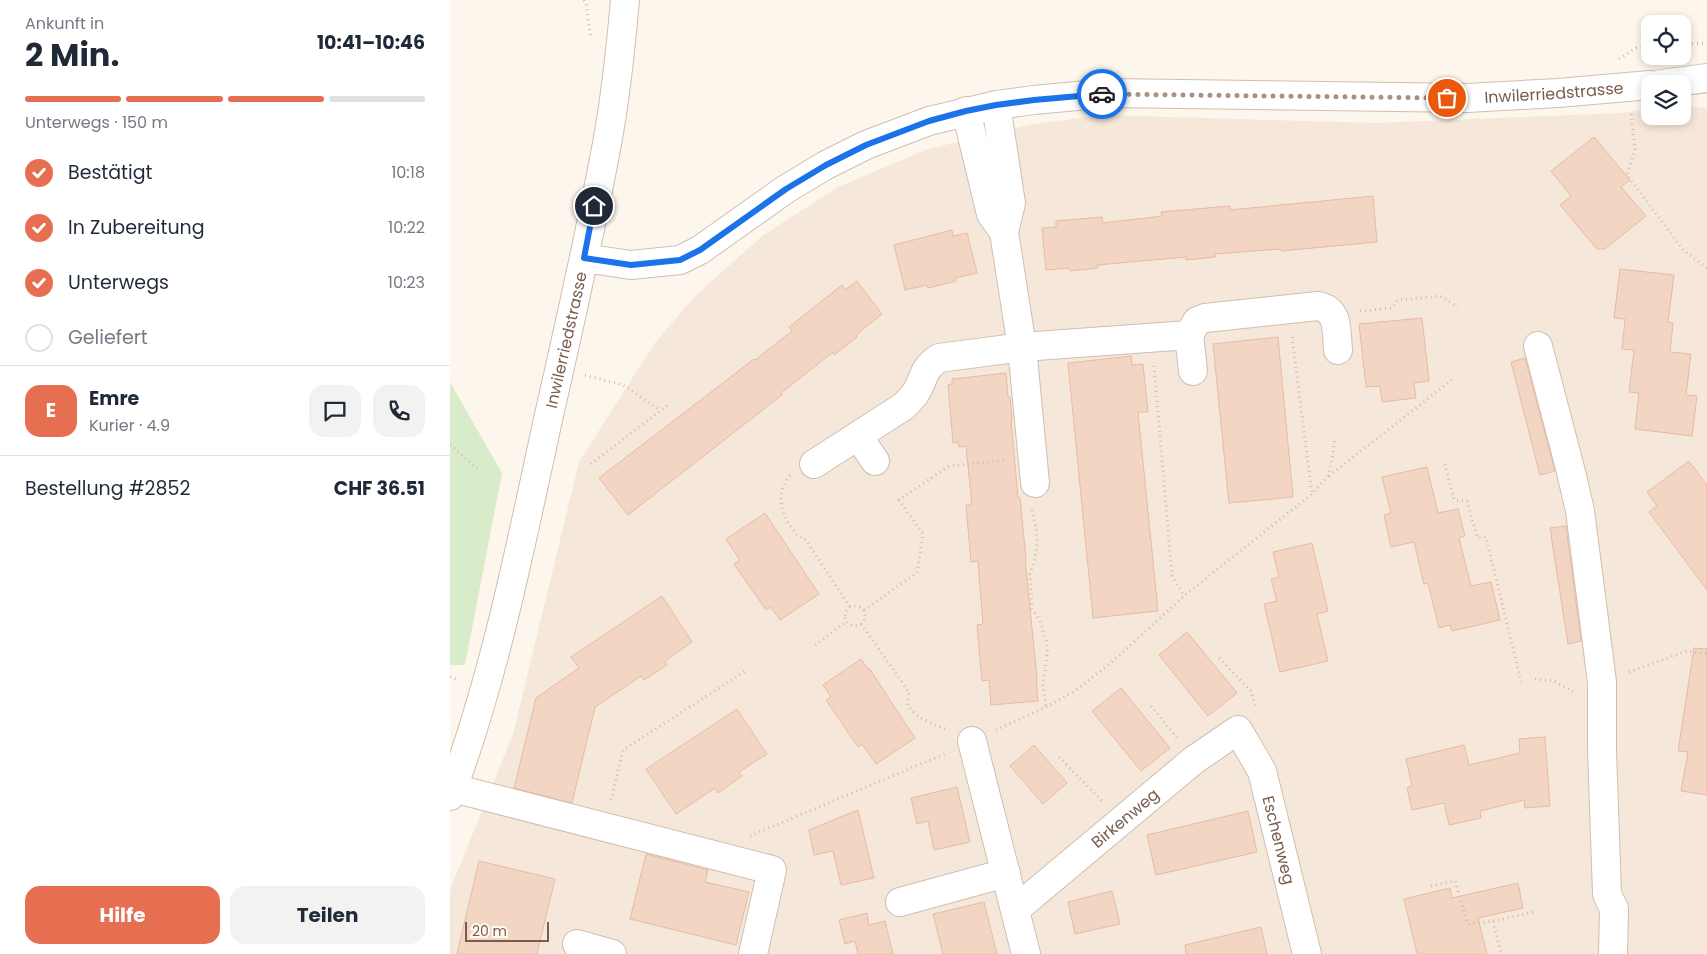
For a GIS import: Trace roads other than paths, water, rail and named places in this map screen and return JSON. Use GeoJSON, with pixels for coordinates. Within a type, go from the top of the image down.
{"type":"FeatureCollection","features":[{"type":"Feature","properties":{"kind":"street"},"geometry":{"type":"LineString","coordinates":[[584,258],[608,137],[625,0]]}},
{"type":"Feature","properties":{"kind":"street"},"geometry":{"type":"LineString","coordinates":[[1691,80],[1707,78]]}},
{"type":"Feature","properties":{"kind":"street","name":"Inwilerriedstrasse"},"geometry":{"type":"LineString","coordinates":[[452,792],[459,748],[486,686],[519,554],[584,258],[631,265],[680,260],[700,250],[786,189],[826,165],[866,145],[929,121],[996,105],[1109,93],[1467,98],[1566,93],[1641,86]]}},
{"type":"Feature","properties":{"kind":"street"},"geometry":{"type":"LineString","coordinates":[[996,105],[1010,203],[1004,232],[1020,336],[1032,481]]}},
{"type":"Feature","properties":{"kind":"street"},"geometry":{"type":"LineString","coordinates":[[966,111],[991,214],[1004,232]]}},
{"type":"Feature","properties":{"kind":"street"},"geometry":{"type":"LineString","coordinates":[[1193,371],[1189,335],[1197,321],[1205,318],[1318,306],[1325,307],[1334,317],[1338,350]]}},
{"type":"Feature","properties":{"kind":"street"},"geometry":{"type":"LineString","coordinates":[[814,464],[904,406],[916,393],[923,375],[930,364],[939,358],[1020,336],[1152,337],[1189,335]]}},
{"type":"Feature","properties":{"kind":"street"},"geometry":{"type":"LineString","coordinates":[[1538,346],[1580,511],[1602,687],[1602,750],[1607,894],[1614,909],[1613,954]]}},
{"type":"Feature","properties":{"kind":"street"},"geometry":{"type":"LineString","coordinates":[[858,436],[874,461]]}},
{"type":"Feature","properties":{"kind":"street","name":"Birkenweg"},"geometry":{"type":"LineString","coordinates":[[1016,909],[1194,760],[1248,723]]}},
{"type":"Feature","properties":{"kind":"street","name":"Eschenweg"},"geometry":{"type":"LineString","coordinates":[[1248,723],[1262,771],[1307,954]]}},
{"type":"Feature","properties":{"kind":"street"},"geometry":{"type":"LineString","coordinates":[[968,742],[1016,909],[1026,954]]}},
{"type":"Feature","properties":{"kind":"street"},"geometry":{"type":"LineString","coordinates":[[452,792],[604,827],[772,870],[753,954]]}},
{"type":"Feature","properties":{"kind":"street"},"geometry":{"type":"LineString","coordinates":[[900,902],[1006,873]]}},
{"type":"Feature","properties":{"kind":"street"},"geometry":{"type":"LineString","coordinates":[[577,944],[612,954]]}}]}
